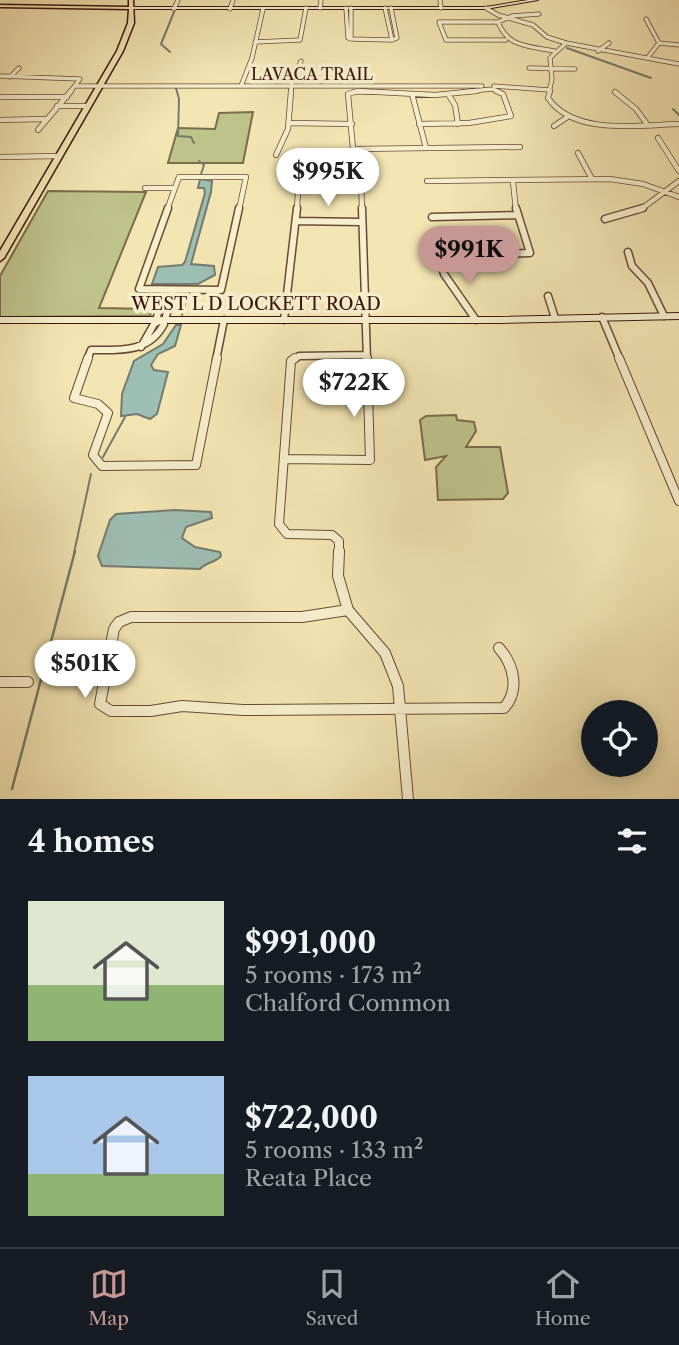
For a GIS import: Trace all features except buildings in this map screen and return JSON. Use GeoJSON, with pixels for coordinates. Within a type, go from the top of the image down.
{"type":"FeatureCollection","features":[{"type":"Feature","properties":{"kind":"main road"},"geometry":{"type":"LineString","coordinates":[[0,258],[4,242],[58,157],[125,39],[132,8],[131,0]]}},
{"type":"Feature","properties":{"kind":"main road"},"geometry":{"type":"LineString","coordinates":[[0,7],[490,9],[536,0]]}},
{"type":"Feature","properties":{"kind":"main road","name":"WEST L D LOCKETT ROAD"},"geometry":{"type":"LineString","coordinates":[[0,320],[160,320],[223,325],[284,320],[679,316]]}},
{"type":"Feature","properties":{"kind":"street"},"geometry":{"type":"LineString","coordinates":[[174,8],[178,0]]}},
{"type":"Feature","properties":{"kind":"street"},"geometry":{"type":"LineString","coordinates":[[230,9],[233,0]]}},
{"type":"Feature","properties":{"kind":"street"},"geometry":{"type":"LineString","coordinates":[[320,0],[320,8]]}},
{"type":"Feature","properties":{"kind":"street"},"geometry":{"type":"LineString","coordinates":[[438,0],[439,8]]}},
{"type":"Feature","properties":{"kind":"street"},"geometry":{"type":"LineString","coordinates":[[241,86],[262,9]]}},
{"type":"Feature","properties":{"kind":"street"},"geometry":{"type":"LineString","coordinates":[[490,9],[504,17],[529,24],[547,37],[566,44],[679,64]]}},
{"type":"Feature","properties":{"kind":"street"},"geometry":{"type":"LineString","coordinates":[[255,42],[298,41],[303,10]]}},
{"type":"Feature","properties":{"kind":"street"},"geometry":{"type":"LineString","coordinates":[[349,10],[348,38],[392,40],[397,38],[388,10]]}},
{"type":"Feature","properties":{"kind":"street"},"geometry":{"type":"LineString","coordinates":[[539,13],[504,17],[498,22],[439,22],[446,40],[506,40],[516,46],[554,51]]}},
{"type":"Feature","properties":{"kind":"street"},"geometry":{"type":"LineString","coordinates":[[646,19],[659,43]]}},
{"type":"Feature","properties":{"kind":"street"},"geometry":{"type":"LineString","coordinates":[[498,22],[506,40]]}},
{"type":"Feature","properties":{"kind":"street"},"geometry":{"type":"LineString","coordinates":[[598,51],[610,43]]}},
{"type":"Feature","properties":{"kind":"street"},"geometry":{"type":"LineString","coordinates":[[659,43],[679,44]]}},
{"type":"Feature","properties":{"kind":"street"},"geometry":{"type":"LineString","coordinates":[[648,57],[659,43]]}},
{"type":"Feature","properties":{"kind":"street"},"geometry":{"type":"LineString","coordinates":[[566,44],[554,51],[550,58],[550,103],[569,116],[605,124],[679,124]]}},
{"type":"Feature","properties":{"kind":"street"},"geometry":{"type":"LineString","coordinates":[[638,56],[647,61],[665,60]]}},
{"type":"Feature","properties":{"kind":"street"},"geometry":{"type":"LineString","coordinates":[[276,155],[289,124],[290,86],[301,61]]}},
{"type":"Feature","properties":{"kind":"street"},"geometry":{"type":"LineString","coordinates":[[10,77],[19,68]]}},
{"type":"Feature","properties":{"kind":"street"},"geometry":{"type":"LineString","coordinates":[[529,68],[575,69]]}},
{"type":"Feature","properties":{"kind":"street"},"geometry":{"type":"LineString","coordinates":[[0,76],[78,78],[68,97],[38,130]]}},
{"type":"Feature","properties":{"kind":"street","name":"LAVACA TRAIL"},"geometry":{"type":"LineString","coordinates":[[75,86],[428,86],[549,90]]}},
{"type":"Feature","properties":{"kind":"street"},"geometry":{"type":"LineString","coordinates":[[428,86],[428,94]]}},
{"type":"Feature","properties":{"kind":"street"},"geometry":{"type":"LineString","coordinates":[[428,86],[435,94]]}},
{"type":"Feature","properties":{"kind":"street"},"geometry":{"type":"LineString","coordinates":[[419,124],[495,121],[511,116],[500,90],[448,94],[348,94],[353,149],[520,147]]}},
{"type":"Feature","properties":{"kind":"street"},"geometry":{"type":"LineString","coordinates":[[615,92],[636,109],[647,124]]}},
{"type":"Feature","properties":{"kind":"street"},"geometry":{"type":"LineString","coordinates":[[412,94],[426,148]]}},
{"type":"Feature","properties":{"kind":"street"},"geometry":{"type":"LineString","coordinates":[[448,94],[455,105],[458,124]]}},
{"type":"Feature","properties":{"kind":"street"},"geometry":{"type":"LineString","coordinates":[[0,97],[68,97]]}},
{"type":"Feature","properties":{"kind":"street"},"geometry":{"type":"LineString","coordinates":[[57,106],[88,106]]}},
{"type":"Feature","properties":{"kind":"street"},"geometry":{"type":"LineString","coordinates":[[554,126],[569,116]]}},
{"type":"Feature","properties":{"kind":"street"},"geometry":{"type":"LineString","coordinates":[[0,120],[46,119]]}},
{"type":"Feature","properties":{"kind":"street"},"geometry":{"type":"LineString","coordinates":[[289,124],[352,124]]}},
{"type":"Feature","properties":{"kind":"street"},"geometry":{"type":"LineString","coordinates":[[658,138],[679,171]]}},
{"type":"Feature","properties":{"kind":"street"},"geometry":{"type":"LineString","coordinates":[[578,153],[592,179]]}},
{"type":"Feature","properties":{"kind":"street"},"geometry":{"type":"LineString","coordinates":[[0,158],[58,157]]}},
{"type":"Feature","properties":{"kind":"street"},"geometry":{"type":"LineString","coordinates":[[284,320],[300,183],[299,172],[294,169]]}},
{"type":"Feature","properties":{"kind":"street"},"geometry":{"type":"LineString","coordinates":[[179,177],[246,177],[221,290],[139,289],[175,188],[179,177]]}},
{"type":"Feature","properties":{"kind":"street"},"geometry":{"type":"LineString","coordinates":[[285,459],[370,460],[360,222],[361,179]]}},
{"type":"Feature","properties":{"kind":"street"},"geometry":{"type":"LineString","coordinates":[[426,181],[592,179],[631,182],[667,191],[679,198]]}},
{"type":"Feature","properties":{"kind":"street"},"geometry":{"type":"LineString","coordinates":[[476,320],[473,311],[443,273],[439,256],[530,253],[517,215],[513,181]]}},
{"type":"Feature","properties":{"kind":"street"},"geometry":{"type":"LineString","coordinates":[[605,219],[634,213],[679,181]]}},
{"type":"Feature","properties":{"kind":"street"},"geometry":{"type":"LineString","coordinates":[[145,188],[175,188]]}},
{"type":"Feature","properties":{"kind":"street"},"geometry":{"type":"LineString","coordinates":[[432,217],[517,215]]}},
{"type":"Feature","properties":{"kind":"street"},"geometry":{"type":"LineString","coordinates":[[296,221],[360,222]]}},
{"type":"Feature","properties":{"kind":"street"},"geometry":{"type":"LineString","coordinates":[[628,252],[632,266],[648,283],[664,316]]}},
{"type":"Feature","properties":{"kind":"street"},"geometry":{"type":"LineString","coordinates":[[160,320],[165,290]]}},
{"type":"Feature","properties":{"kind":"street"},"geometry":{"type":"LineString","coordinates":[[160,320],[173,290]]}},
{"type":"Feature","properties":{"kind":"street"},"geometry":{"type":"LineString","coordinates":[[548,296],[555,318]]}},
{"type":"Feature","properties":{"kind":"street"},"geometry":{"type":"LineString","coordinates":[[602,317],[679,501]]}},
{"type":"Feature","properties":{"kind":"street"},"geometry":{"type":"LineString","coordinates":[[160,320],[164,324],[159,338],[140,348],[91,350],[74,398],[77,401],[98,404],[108,413],[93,455],[95,461],[102,466],[197,464],[223,325]]}},
{"type":"Feature","properties":{"kind":"street"},"geometry":{"type":"LineString","coordinates":[[366,355],[299,356],[291,360],[279,524],[287,534],[332,535],[338,541],[338,576],[348,610],[385,653],[393,667],[401,709],[408,799]]}},
{"type":"Feature","properties":{"kind":"street"},"geometry":{"type":"LineString","coordinates":[[348,610],[302,617],[131,617],[119,622],[114,629],[100,705],[111,711],[151,711],[182,706],[243,710],[504,708],[512,701],[514,692],[508,656],[499,648]]}},
{"type":"Feature","properties":{"kind":"street"},"geometry":{"type":"LineString","coordinates":[[0,682],[28,682]]}},
{"type":"Feature","properties":{"kind":"green space"},"geometry":{"type":"Polygon","coordinates":[[[253,112],[243,163],[168,163],[178,128],[215,129],[219,113],[253,112]]]}},
{"type":"Feature","properties":{"kind":"green space"},"geometry":{"type":"Polygon","coordinates":[[[48,191],[146,192],[99,308],[152,309],[150,316],[0,317],[0,276],[48,191]]]}},
{"type":"Feature","properties":{"kind":"green space"},"geometry":{"type":"Polygon","coordinates":[[[456,415],[457,420],[474,422],[476,431],[466,447],[500,447],[508,493],[503,499],[438,500],[436,467],[446,456],[425,460],[420,420],[426,416],[456,415]]]}},
{"type":"Feature","properties":{"kind":"water"},"geometry":{"type":"Polygon","coordinates":[[[200,179],[212,181],[211,192],[191,264],[214,266],[215,275],[198,284],[152,284],[158,267],[182,265],[185,262],[205,193],[204,188],[198,188],[200,179]]]}},
{"type":"Feature","properties":{"kind":"water"},"geometry":{"type":"Polygon","coordinates":[[[176,325],[181,325],[175,346],[158,354],[151,365],[154,370],[168,372],[157,414],[150,419],[137,414],[121,416],[122,394],[134,361],[163,344],[176,325]]]}},
{"type":"Feature","properties":{"kind":"water"},"geometry":{"type":"Polygon","coordinates":[[[175,510],[211,512],[212,518],[186,527],[182,538],[195,547],[220,552],[219,558],[200,569],[102,566],[98,556],[110,520],[116,514],[175,510]]]}},
{"type":"Feature","properties":{"kind":"waterway"},"geometry":{"type":"LineString","coordinates":[[170,52],[161,44],[174,12]]}},
{"type":"Feature","properties":{"kind":"waterway"},"geometry":{"type":"LineString","coordinates":[[567,48],[651,78]]}},
{"type":"Feature","properties":{"kind":"waterway"},"geometry":{"type":"LineString","coordinates":[[176,88],[179,99],[178,136],[191,137],[194,143]]}},
{"type":"Feature","properties":{"kind":"waterway"},"geometry":{"type":"LineString","coordinates":[[673,109],[679,115]]}},
{"type":"Feature","properties":{"kind":"waterway"},"geometry":{"type":"LineString","coordinates":[[199,161],[204,165],[201,174]]}},
{"type":"Feature","properties":{"kind":"waterway"},"geometry":{"type":"LineString","coordinates":[[182,315],[188,294]]}},
{"type":"Feature","properties":{"kind":"waterway"},"geometry":{"type":"LineString","coordinates":[[103,457],[125,417]]}},
{"type":"Feature","properties":{"kind":"waterway"},"geometry":{"type":"LineString","coordinates":[[74,553],[91,474]]}},
{"type":"Feature","properties":{"kind":"waterway"},"geometry":{"type":"LineString","coordinates":[[12,789],[75,551]]}}]}
